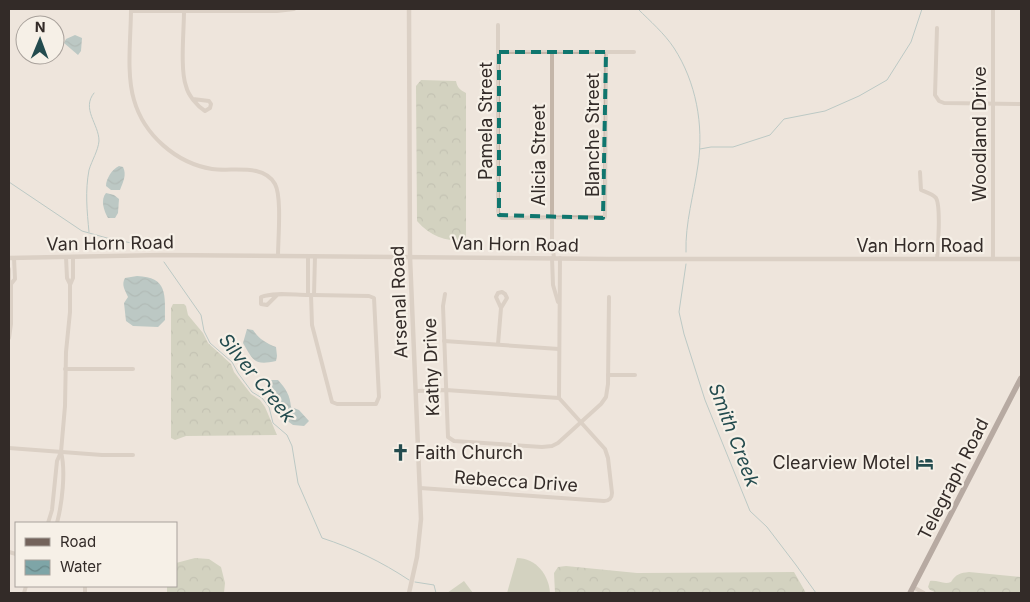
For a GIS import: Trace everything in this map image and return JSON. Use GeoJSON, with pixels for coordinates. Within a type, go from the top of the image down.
{"type":"FeatureCollection","features":[{"type":"Feature","properties":{"kind":"main road","name":"Telegraph Road"},"geometry":{"type":"LineString","coordinates":[[912,590],[1021,378]]}},
{"type":"Feature","properties":{"kind":"street"},"geometry":{"type":"LineString","coordinates":[[278,256],[278,194],[272,179],[256,171],[219,170],[194,164],[168,150],[145,124],[136,107],[132,87],[131,10],[285,11],[294,9]]}},
{"type":"Feature","properties":{"kind":"street","name":"Arsenal Road"},"geometry":{"type":"LineString","coordinates":[[409,9],[410,257],[420,488],[420,527],[417,558],[409,593]]}},
{"type":"Feature","properties":{"kind":"street","name":"Woodland Drive"},"geometry":{"type":"LineString","coordinates":[[993,9],[993,259]]}},
{"type":"Feature","properties":{"kind":"street"},"geometry":{"type":"LineString","coordinates":[[184,10],[184,80],[189,94],[193,99],[203,110],[207,111],[210,108],[211,104],[209,101],[193,99]]}},
{"type":"Feature","properties":{"kind":"street","name":"Pamela Street"},"geometry":{"type":"LineString","coordinates":[[498,25],[498,211],[501,217],[552,218]]}},
{"type":"Feature","properties":{"kind":"street"},"geometry":{"type":"LineString","coordinates":[[936,28],[936,95],[939,101],[944,103],[1021,104]]}},
{"type":"Feature","properties":{"kind":"street"},"geometry":{"type":"LineString","coordinates":[[498,52],[634,52]]}},
{"type":"Feature","properties":{"kind":"street","name":"Alicia Street"},"geometry":{"type":"LineString","coordinates":[[552,52],[553,285],[559,304]]}},
{"type":"Feature","properties":{"kind":"street","name":"Blanche Street"},"geometry":{"type":"LineString","coordinates":[[552,218],[605,217],[606,52]]}},
{"type":"Feature","properties":{"kind":"street"},"geometry":{"type":"LineString","coordinates":[[920,172],[922,190],[933,195],[937,202],[939,233],[937,259]]}},
{"type":"Feature","properties":{"kind":"street","name":"Van Horn Road"},"geometry":{"type":"LineString","coordinates":[[12,258],[155,255],[1021,259]]}},
{"type":"Feature","properties":{"kind":"street"},"geometry":{"type":"LineString","coordinates":[[277,295],[311,295],[370,296],[374,298],[378,402],[373,404],[337,404],[332,402],[312,326],[311,295],[308,256]]}},
{"type":"Feature","properties":{"kind":"street"},"geometry":{"type":"LineString","coordinates":[[311,295],[316,256]]}},
{"type":"Feature","properties":{"kind":"street"},"geometry":{"type":"LineString","coordinates":[[66,257],[67,278],[70,285]]}},
{"type":"Feature","properties":{"kind":"street"},"geometry":{"type":"LineString","coordinates":[[56,522],[60,506],[63,462],[61,452],[65,406],[65,369],[73,257]]}},
{"type":"Feature","properties":{"kind":"street"},"geometry":{"type":"LineString","coordinates":[[9,338],[12,284],[14,279],[12,258]]}},
{"type":"Feature","properties":{"kind":"street","name":"Alicia Street"},"geometry":{"type":"LineString","coordinates":[[559,398],[560,258]]}},
{"type":"Feature","properties":{"kind":"street"},"geometry":{"type":"LineString","coordinates":[[9,269],[9,280],[12,284]]}},
{"type":"Feature","properties":{"kind":"street","name":"Kathy Drive"},"geometry":{"type":"LineString","coordinates":[[444,294],[444,341],[449,439],[454,441],[547,447],[558,443],[581,422]]}},
{"type":"Feature","properties":{"kind":"street"},"geometry":{"type":"LineString","coordinates":[[416,391],[446,390],[559,398],[581,422],[606,397],[609,297]]}},
{"type":"Feature","properties":{"kind":"street"},"geometry":{"type":"LineString","coordinates":[[498,344],[501,308]]}},
{"type":"Feature","properties":{"kind":"street"},"geometry":{"type":"LineString","coordinates":[[444,341],[559,349]]}},
{"type":"Feature","properties":{"kind":"street"},"geometry":{"type":"LineString","coordinates":[[65,369],[133,369]]}},
{"type":"Feature","properties":{"kind":"street"},"geometry":{"type":"LineString","coordinates":[[608,375],[635,375]]}},
{"type":"Feature","properties":{"kind":"street","name":"Rebecca Drive"},"geometry":{"type":"LineString","coordinates":[[420,488],[604,501],[609,499],[612,493],[606,453],[581,422]]}},
{"type":"Feature","properties":{"kind":"street"},"geometry":{"type":"LineString","coordinates":[[9,448],[102,455],[133,455]]}},
{"type":"Feature","properties":{"kind":"street"},"geometry":{"type":"LineString","coordinates":[[48,522],[52,510],[57,461],[61,452]]}},
{"type":"Feature","properties":{"kind":"street"},"geometry":{"type":"LineString","coordinates":[[912,590],[924,593]]}},
{"type":"Feature","properties":{"kind":"highlighted area"},"geometry":{"type":"Polygon","coordinates":[[[499,52],[606,52],[603,218],[499,215],[499,52]]]}},
{"type":"Feature","properties":{"kind":"green space"},"geometry":{"type":"Polygon","coordinates":[[[421,80],[456,81],[459,88],[466,93],[466,238],[464,241],[438,237],[417,221],[416,86],[421,80]]]}},
{"type":"Feature","properties":{"kind":"green space"},"geometry":{"type":"Polygon","coordinates":[[[173,304],[184,304],[186,306],[188,315],[203,333],[208,343],[231,364],[234,372],[251,394],[260,400],[265,407],[277,435],[186,436],[175,440],[171,438],[171,308],[173,304]]]}},
{"type":"Feature","properties":{"kind":"green space"},"geometry":{"type":"Polygon","coordinates":[[[195,558],[209,559],[221,567],[225,583],[224,593],[167,593],[167,587],[178,587],[178,562],[195,558]]]}},
{"type":"Feature","properties":{"kind":"green space"},"geometry":{"type":"Polygon","coordinates":[[[517,558],[536,564],[547,580],[550,593],[507,593],[517,558]]]}},
{"type":"Feature","properties":{"kind":"green space"},"geometry":{"type":"Polygon","coordinates":[[[566,566],[637,573],[794,572],[806,593],[555,593],[554,573],[558,567],[566,566]]]}},
{"type":"Feature","properties":{"kind":"green space"},"geometry":{"type":"Polygon","coordinates":[[[969,572],[1021,577],[1021,593],[937,593],[928,587],[930,581],[948,583],[958,574],[969,572]]]}},
{"type":"Feature","properties":{"kind":"green space"},"geometry":{"type":"Polygon","coordinates":[[[464,581],[473,593],[447,593],[464,581]]]}},
{"type":"Feature","properties":{"kind":"water"},"geometry":{"type":"Polygon","coordinates":[[[75,35],[82,38],[81,51],[78,55],[65,44],[66,39],[75,35]]]}},
{"type":"Feature","properties":{"kind":"water"},"geometry":{"type":"Polygon","coordinates":[[[116,167],[123,167],[125,176],[120,190],[111,190],[106,186],[107,180],[116,167]]]}},
{"type":"Feature","properties":{"kind":"water"},"geometry":{"type":"Polygon","coordinates":[[[106,193],[114,195],[119,199],[118,213],[115,218],[108,218],[105,212],[103,202],[106,193]]]}},
{"type":"Feature","properties":{"kind":"water"},"geometry":{"type":"Polygon","coordinates":[[[137,276],[154,280],[163,289],[165,320],[158,327],[133,326],[126,321],[124,303],[128,297],[123,283],[125,278],[137,276]]]}},
{"type":"Feature","properties":{"kind":"water"},"geometry":{"type":"Polygon","coordinates":[[[247,329],[253,330],[263,340],[276,347],[276,361],[263,363],[252,357],[243,343],[247,329]]]}},
{"type":"Feature","properties":{"kind":"water"},"geometry":{"type":"Polygon","coordinates":[[[271,380],[278,380],[287,392],[291,407],[299,410],[309,421],[304,426],[293,425],[282,417],[278,398],[269,387],[271,380]]]}},
{"type":"Feature","properties":{"kind":"waterway"},"geometry":{"type":"LineString","coordinates":[[638,9],[661,32],[682,61],[693,89],[699,119],[700,150],[688,219],[686,252]]}},
{"type":"Feature","properties":{"kind":"waterway","name":"Smith Creek"},"geometry":{"type":"LineString","coordinates":[[700,149],[733,147],[770,135],[784,119],[825,111],[859,96],[887,80],[911,42],[922,9]]}},
{"type":"Feature","properties":{"kind":"waterway"},"geometry":{"type":"LineString","coordinates":[[89,232],[87,186],[89,170],[99,141],[89,105],[94,93]]}},
{"type":"Feature","properties":{"kind":"waterway","name":"Silver Creek"},"geometry":{"type":"LineString","coordinates":[[9,182],[82,231],[151,247]]}},
{"type":"Feature","properties":{"kind":"waterway","name":"Silver Creek"},"geometry":{"type":"LineString","coordinates":[[164,262],[201,315],[204,331],[210,343],[232,362],[252,392],[262,398],[269,407],[273,423],[287,435],[292,446],[298,483],[322,538],[367,556],[409,580]]}},
{"type":"Feature","properties":{"kind":"waterway","name":"Smith Creek"},"geometry":{"type":"LineString","coordinates":[[686,264],[679,312],[705,400],[750,511],[767,527],[816,593]]}},
{"type":"Feature","properties":{"kind":"waterway","name":"Silver Creek"},"geometry":{"type":"LineString","coordinates":[[415,582],[434,585],[436,593]]}},
{"type":"Feature","properties":{"kind":"place","name":"Faith Church"},"geometry":{"type":"Point","coordinates":[401,452]}},
{"type":"Feature","properties":{"kind":"place","name":"Clearview Motel"},"geometry":{"type":"Point","coordinates":[924,462]}}]}
